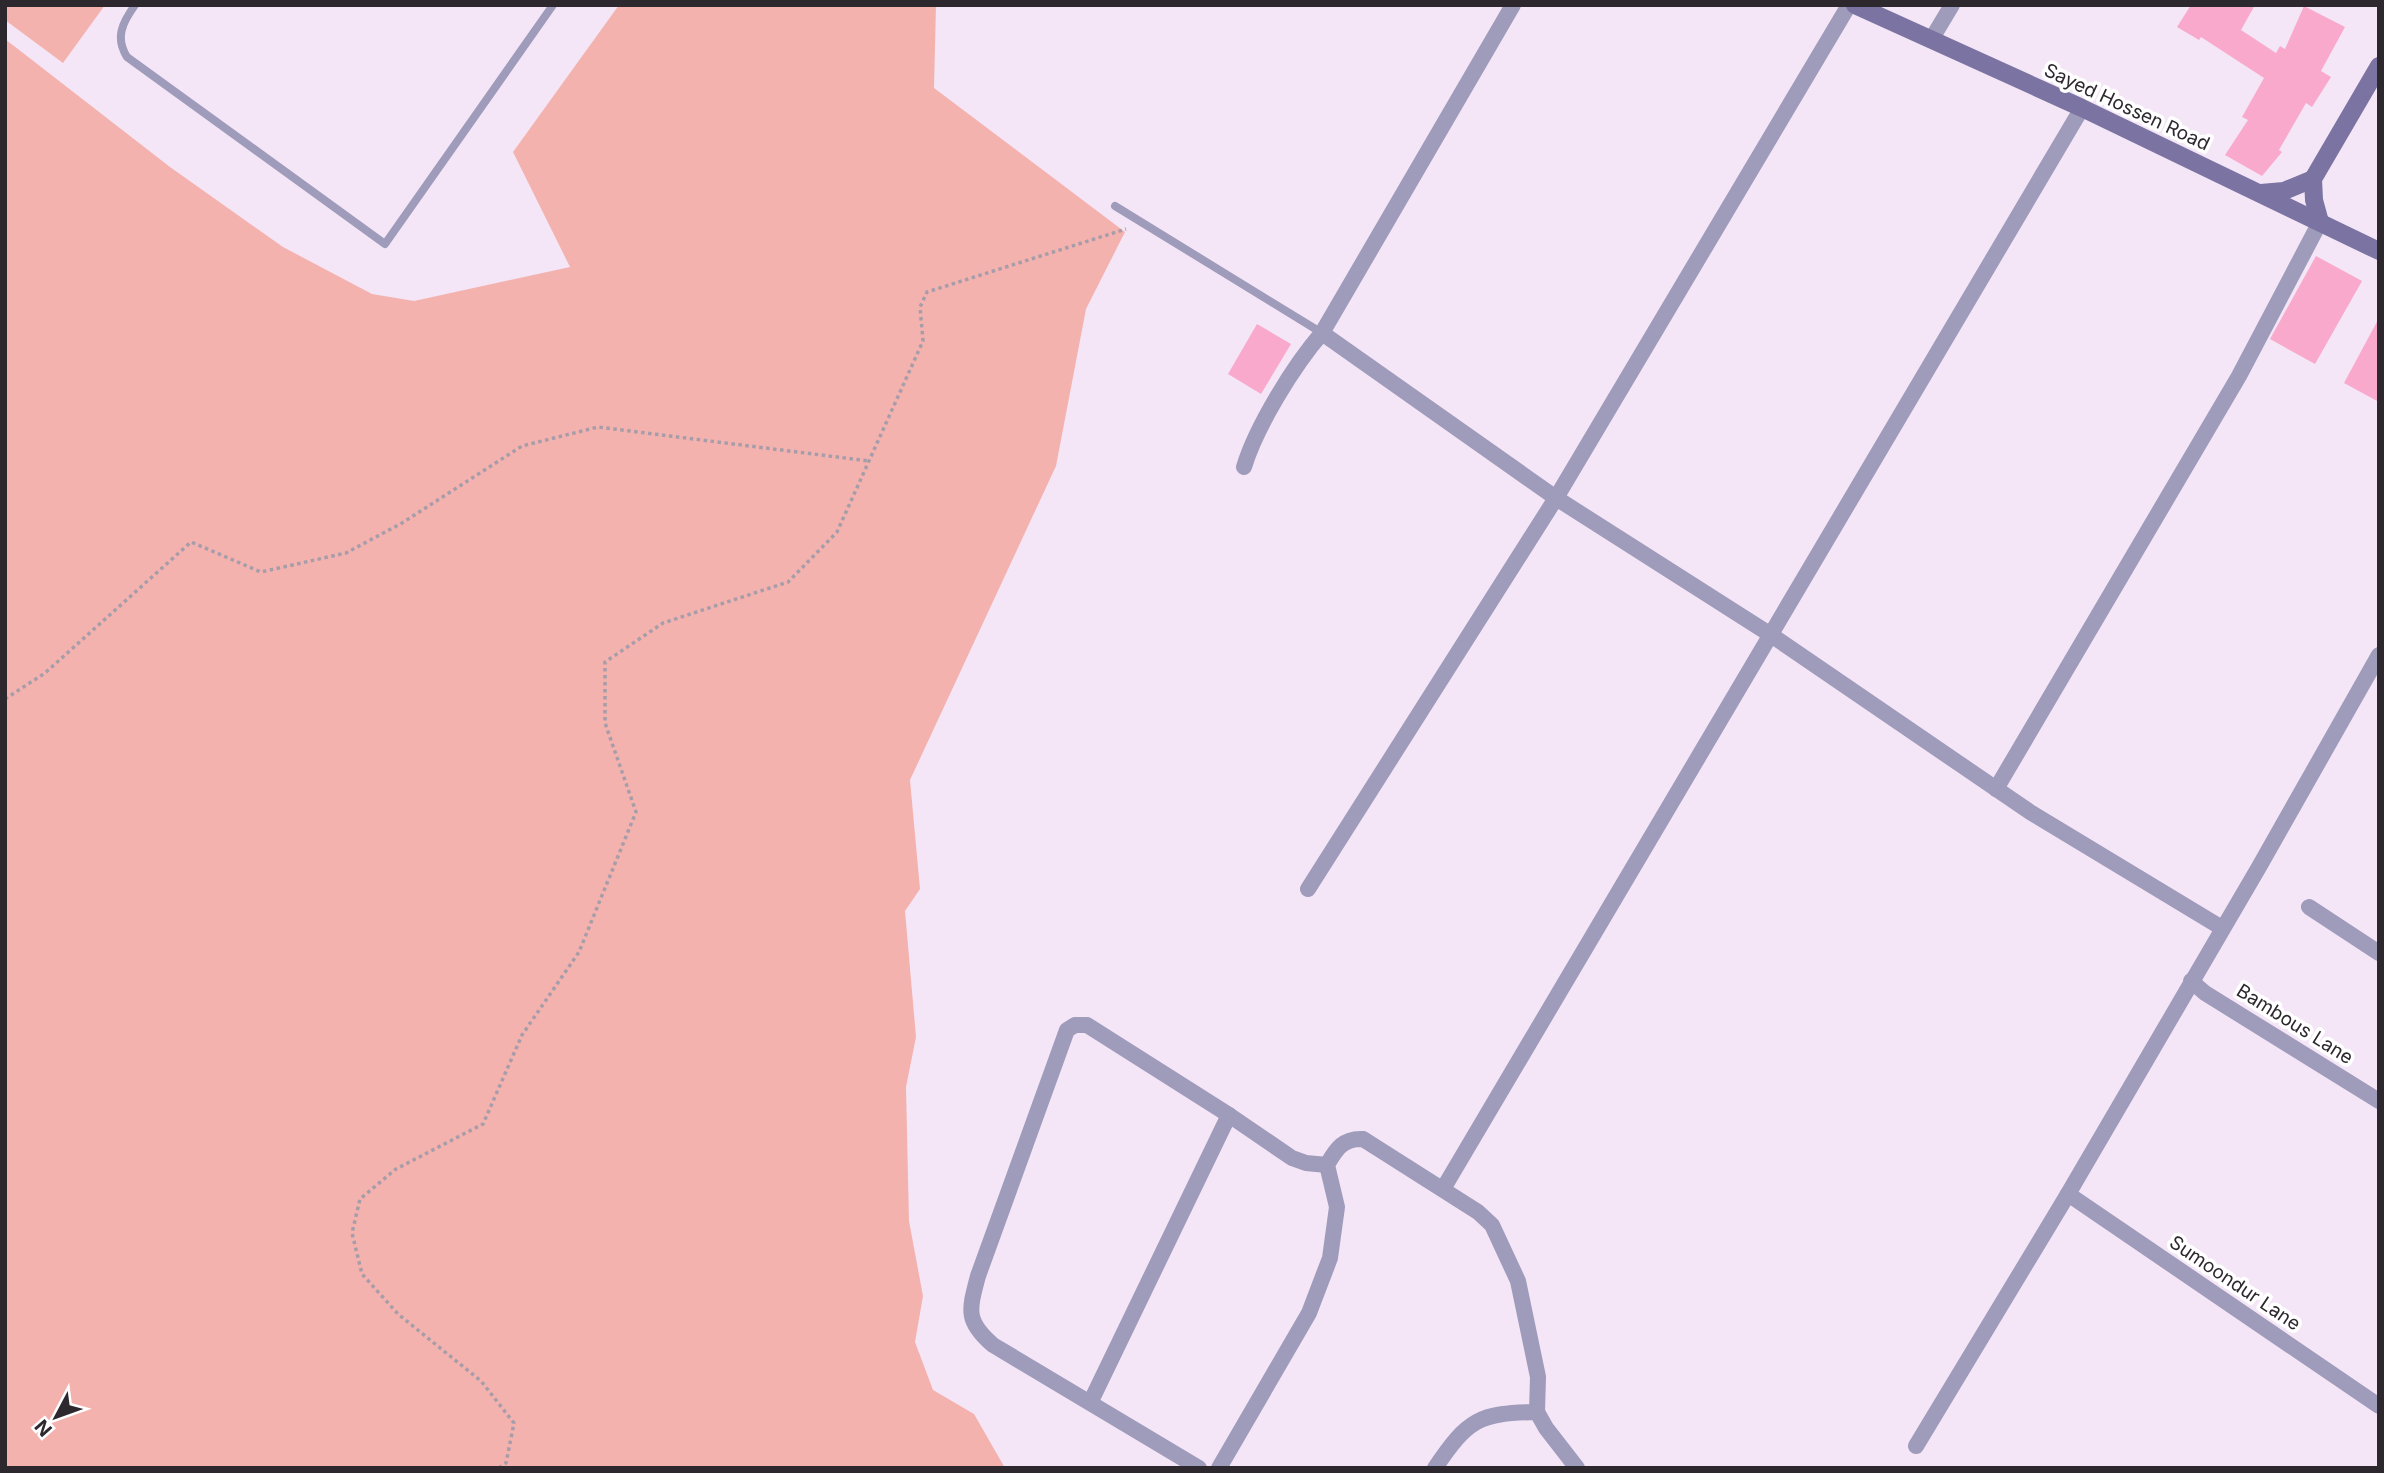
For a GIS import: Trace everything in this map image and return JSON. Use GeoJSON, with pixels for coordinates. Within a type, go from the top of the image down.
{"type":"FeatureCollection","features":[{"type":"Feature","properties":{"kind":"main road","name":"Sayed Hossen Road"},"geometry":{"type":"LineString","coordinates":[[1855,5],[2082,108],[2379,251]]}},
{"type":"Feature","properties":{"kind":"main road"},"geometry":{"type":"LineString","coordinates":[[2320,222],[2314,200],[2313,179],[2379,66]]}},
{"type":"Feature","properties":{"kind":"main road"},"geometry":{"type":"LineString","coordinates":[[2257,193],[2284,191],[2313,179]]}},
{"type":"Feature","properties":{"kind":"street"},"geometry":{"type":"LineString","coordinates":[[1244,467],[1250,446],[1304,353],[1322,333],[1513,5]]}},
{"type":"Feature","properties":{"kind":"street"},"geometry":{"type":"LineString","coordinates":[[1308,890],[1556,498],[1849,5]]}},
{"type":"Feature","properties":{"kind":"street"},"geometry":{"type":"LineString","coordinates":[[1931,40],[1952,6]]}},
{"type":"Feature","properties":{"kind":"street"},"geometry":{"type":"LineString","coordinates":[[1443,1189],[2082,108]]}},
{"type":"Feature","properties":{"kind":"street"},"geometry":{"type":"LineString","coordinates":[[1996,789],[2239,376],[2320,222]]}},
{"type":"Feature","properties":{"kind":"street"},"geometry":{"type":"LineString","coordinates":[[1322,333],[1556,498],[1771,635],[1996,789],[2222,928]]}},
{"type":"Feature","properties":{"kind":"street"},"geometry":{"type":"LineString","coordinates":[[1916,1446],[2068,1194],[2379,655]]}},
{"type":"Feature","properties":{"kind":"street"},"geometry":{"type":"LineString","coordinates":[[2309,907],[2379,953]]}},
{"type":"Feature","properties":{"kind":"street","name":"Bambous Lane"},"geometry":{"type":"LineString","coordinates":[[2191,981],[2205,993],[2379,1101]]}},
{"type":"Feature","properties":{"kind":"street"},"geometry":{"type":"LineString","coordinates":[[1199,1468],[1091,1401],[993,1345],[976,1331],[971,1316],[972,1298],[978,1276],[1067,1030],[1075,1025],[1087,1025],[1292,1158],[1306,1163],[1327,1165]]}},
{"type":"Feature","properties":{"kind":"street"},"geometry":{"type":"LineString","coordinates":[[1091,1401],[1229,1115]]}},
{"type":"Feature","properties":{"kind":"street"},"geometry":{"type":"LineString","coordinates":[[1219,1468],[1309,1313],[1330,1258],[1337,1207],[1327,1165],[1344,1142],[1352,1139],[1363,1139],[1478,1212],[1492,1225],[1518,1281],[1538,1377],[1537,1412],[1577,1468]]}},
{"type":"Feature","properties":{"kind":"street","name":"Sumoondur Lane"},"geometry":{"type":"LineString","coordinates":[[2068,1194],[2379,1406]]}},
{"type":"Feature","properties":{"kind":"street"},"geometry":{"type":"LineString","coordinates":[[1435,1468],[1461,1433],[1481,1419],[1492,1414],[1537,1412]]}},
{"type":"Feature","properties":{"kind":"lane"},"geometry":{"type":"LineString","coordinates":[[135,5],[119,34],[121,47],[127,57],[385,244],[552,5]]}},
{"type":"Feature","properties":{"kind":"lane"},"geometry":{"type":"LineString","coordinates":[[1115,206],[1322,333]]}},
{"type":"Feature","properties":{"kind":"path"},"geometry":{"type":"LineString","coordinates":[[499,1468],[506,1463],[514,1423],[481,1381],[398,1314],[362,1275],[352,1233],[360,1199],[396,1169],[483,1124],[522,1035],[579,952],[636,812],[605,723],[605,662],[663,623],[788,582],[837,532],[923,341],[920,307],[927,292],[1145,224]]}},
{"type":"Feature","properties":{"kind":"path"},"geometry":{"type":"LineString","coordinates":[[5,699],[45,673],[191,542],[261,572],[346,553],[402,523],[522,446],[598,427],[869,461]]}},
{"type":"Feature","properties":{"kind":"shaded area"},"geometry":{"type":"Polygon","coordinates":[[[5,5],[105,5],[63,63],[5,20],[5,5]]]}},
{"type":"Feature","properties":{"kind":"shaded area"},"geometry":{"type":"Polygon","coordinates":[[[619,5],[936,5],[934,88],[1125,232],[1086,309],[1056,466],[910,780],[920,889],[905,911],[916,1037],[906,1087],[909,1221],[923,1296],[915,1342],[933,1390],[974,1414],[1005,1468],[5,1468],[5,39],[170,167],[283,247],[372,294],[414,301],[570,267],[513,152],[619,5]]]}},
{"type":"Feature","properties":{"kind":"building"},"geometry":{"type":"Polygon","coordinates":[[[2191,5],[2255,5],[2241,30],[2276,53],[2280,46],[2285,49],[2304,6],[2345,27],[2321,71],[2331,77],[2312,107],[2306,103],[2279,150],[2282,152],[2262,176],[2225,155],[2248,120],[2242,117],[2264,78],[2201,37],[2199,40],[2177,27],[2191,5]]]}},
{"type":"Feature","properties":{"kind":"building"},"geometry":{"type":"Polygon","coordinates":[[[2316,256],[2362,281],[2315,364],[2270,339],[2316,256]]]}},
{"type":"Feature","properties":{"kind":"building"},"geometry":{"type":"Polygon","coordinates":[[[2379,318],[2379,402],[2344,383],[2379,318]]]}},
{"type":"Feature","properties":{"kind":"building"},"geometry":{"type":"Polygon","coordinates":[[[1257,324],[1291,344],[1261,394],[1228,374],[1257,324]]]}}]}
